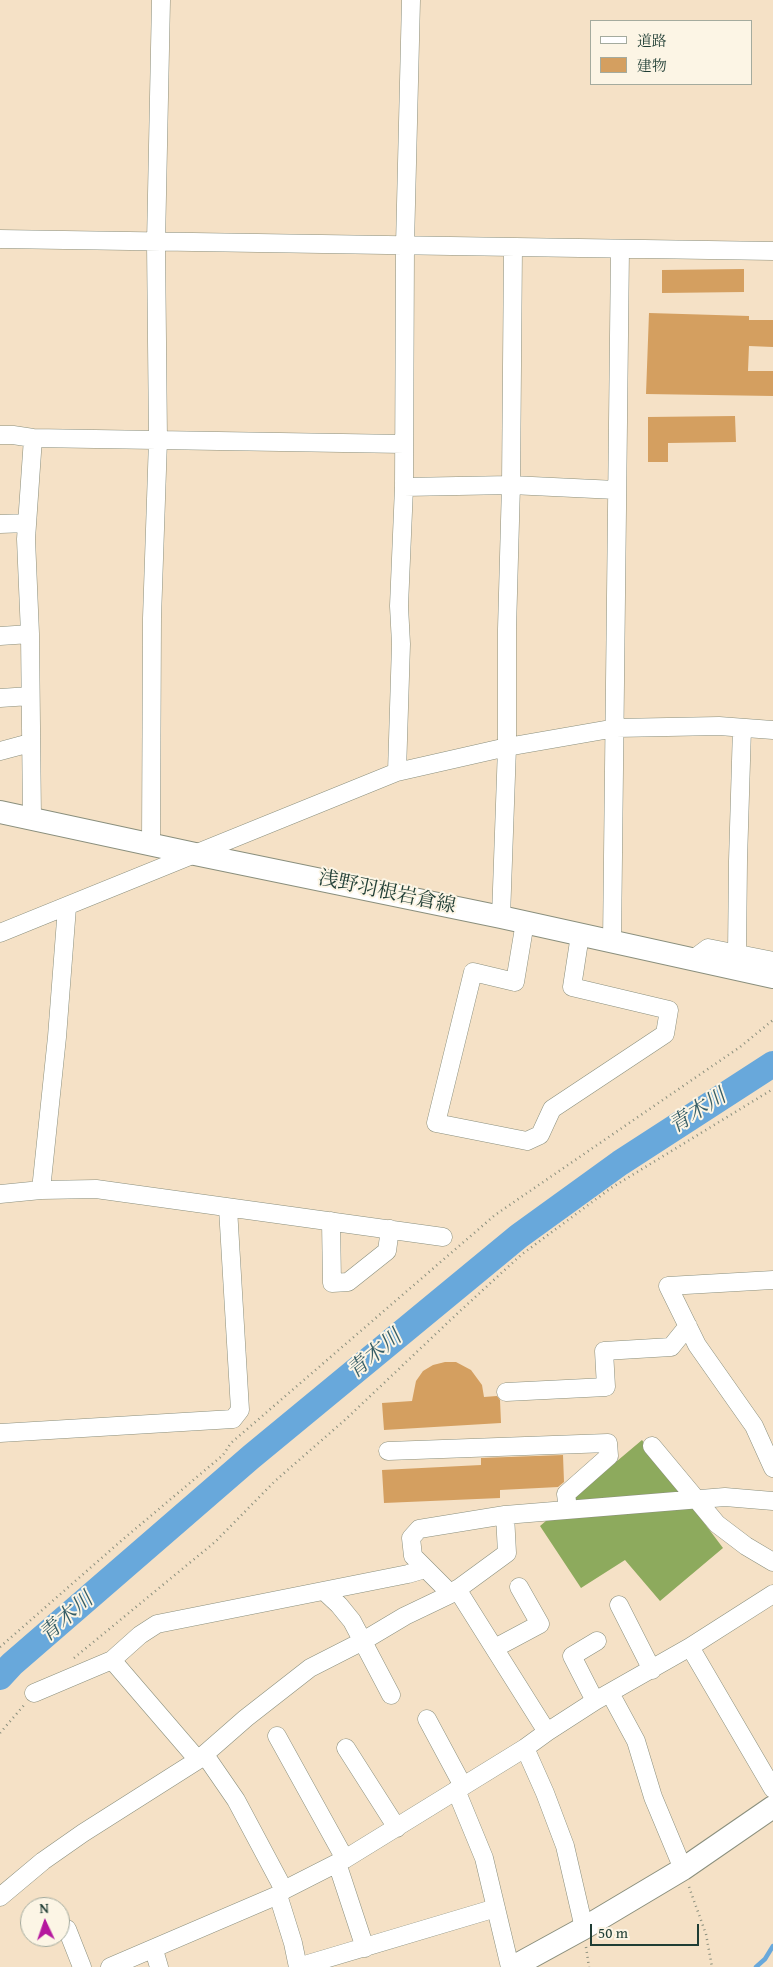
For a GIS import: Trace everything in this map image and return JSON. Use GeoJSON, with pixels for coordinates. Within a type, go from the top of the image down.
{"type":"FeatureCollection","features":[{"type":"Feature","properties":{"kind":"main road","name":"浅野羽根岩倉線"},"geometry":{"type":"LineString","coordinates":[[0,812],[525,922],[773,977]]}},
{"type":"Feature","properties":{"kind":"main road"},"geometry":{"type":"LineString","coordinates":[[512,1967],[584,1928],[683,1868],[773,1807]]}},
{"type":"Feature","properties":{"kind":"street"},"geometry":{"type":"LineString","coordinates":[[151,844],[152,618],[158,440],[156,242],[161,0]]}},
{"type":"Feature","properties":{"kind":"street"},"geometry":{"type":"LineString","coordinates":[[397,772],[401,644],[399,606],[404,487],[405,245],[410,0]]}},
{"type":"Feature","properties":{"kind":"street"},"geometry":{"type":"LineString","coordinates":[[0,239],[773,251]]}},
{"type":"Feature","properties":{"kind":"street"},"geometry":{"type":"LineString","coordinates":[[501,917],[507,747],[513,247]]}},
{"type":"Feature","properties":{"kind":"street"},"geometry":{"type":"LineString","coordinates":[[612,942],[616,728],[616,490],[620,249]]}},
{"type":"Feature","properties":{"kind":"street"},"geometry":{"type":"LineString","coordinates":[[0,435],[13,434],[33,438],[404,444]]}},
{"type":"Feature","properties":{"kind":"street"},"geometry":{"type":"LineString","coordinates":[[32,819],[30,634],[26,578],[27,523],[33,438]]}},
{"type":"Feature","properties":{"kind":"street"},"geometry":{"type":"LineString","coordinates":[[404,487],[510,485],[616,490]]}},
{"type":"Feature","properties":{"kind":"street"},"geometry":{"type":"LineString","coordinates":[[0,524],[27,523]]}},
{"type":"Feature","properties":{"kind":"street"},"geometry":{"type":"LineString","coordinates":[[0,636],[30,634]]}},
{"type":"Feature","properties":{"kind":"street"},"geometry":{"type":"LineString","coordinates":[[0,698],[30,696]]}},
{"type":"Feature","properties":{"kind":"street"},"geometry":{"type":"LineString","coordinates":[[0,932],[67,907],[397,772],[507,747],[616,728],[719,726],[773,730]]}},
{"type":"Feature","properties":{"kind":"street"},"geometry":{"type":"LineString","coordinates":[[737,954],[742,728]]}},
{"type":"Feature","properties":{"kind":"street"},"geometry":{"type":"LineString","coordinates":[[0,751],[30,743]]}},
{"type":"Feature","properties":{"kind":"street"},"geometry":{"type":"LineString","coordinates":[[41,1190],[57,1037],[67,907]]}},
{"type":"Feature","properties":{"kind":"street"},"geometry":{"type":"LineString","coordinates":[[525,922],[515,982],[473,972],[436,1123],[527,1141],[540,1135],[552,1108],[665,1034],[669,1010],[572,987],[580,935]]}},
{"type":"Feature","properties":{"kind":"street"},"geometry":{"type":"LineString","coordinates":[[703,962],[708,948],[773,961]]}},
{"type":"Feature","properties":{"kind":"street"},"geometry":{"type":"LineString","coordinates":[[0,1194],[41,1190],[96,1189],[443,1237]]}},
{"type":"Feature","properties":{"kind":"street"},"geometry":{"type":"LineString","coordinates":[[0,1433],[233,1419],[240,1410],[228,1208]]}},
{"type":"Feature","properties":{"kind":"street"},"geometry":{"type":"LineString","coordinates":[[331,1221],[332,1283],[348,1282],[387,1251],[390,1230]]}},
{"type":"Feature","properties":{"kind":"street"},"geometry":{"type":"LineString","coordinates":[[773,1280],[668,1286],[697,1345],[754,1426],[773,1468]]}},
{"type":"Feature","properties":{"kind":"street"},"geometry":{"type":"LineString","coordinates":[[506,1392],[606,1386],[604,1351],[670,1347],[688,1326]]}},
{"type":"Feature","properties":{"kind":"street"},"geometry":{"type":"LineString","coordinates":[[388,1451],[608,1443],[609,1456],[566,1494],[568,1509]]}},
{"type":"Feature","properties":{"kind":"street"},"geometry":{"type":"LineString","coordinates":[[652,1446],[717,1524],[746,1546],[773,1562]]}},
{"type":"Feature","properties":{"kind":"street"},"geometry":{"type":"LineString","coordinates":[[547,1732],[495,1648],[454,1591],[425,1569],[413,1556],[412,1538],[419,1529],[505,1515],[568,1509],[725,1497],[773,1500]]}},
{"type":"Feature","properties":{"kind":"street"},"geometry":{"type":"LineString","coordinates":[[0,1897],[43,1861],[82,1833],[201,1758],[246,1718],[310,1668],[454,1591],[507,1553],[505,1515]]}},
{"type":"Feature","properties":{"kind":"street"},"geometry":{"type":"LineString","coordinates":[[34,1693],[112,1660],[140,1635],[157,1624],[425,1569]]}},
{"type":"Feature","properties":{"kind":"street"},"geometry":{"type":"LineString","coordinates":[[495,1648],[540,1624],[519,1587]]}},
{"type":"Feature","properties":{"kind":"street"},"geometry":{"type":"LineString","coordinates":[[324,1591],[352,1621],[390,1695]]}},
{"type":"Feature","properties":{"kind":"street"},"geometry":{"type":"LineString","coordinates":[[110,1967],[154,1950],[281,1893],[341,1861],[525,1748],[603,1697],[690,1647],[773,1594]]}},
{"type":"Feature","properties":{"kind":"street"},"geometry":{"type":"LineString","coordinates":[[619,1605],[652,1670]]}},
{"type":"Feature","properties":{"kind":"street"},"geometry":{"type":"LineString","coordinates":[[597,1641],[572,1656],[636,1741],[653,1797],[683,1868]]}},
{"type":"Feature","properties":{"kind":"street"},"geometry":{"type":"LineString","coordinates":[[690,1647],[773,1789]]}},
{"type":"Feature","properties":{"kind":"street"},"geometry":{"type":"LineString","coordinates":[[112,1660],[201,1758],[236,1800],[281,1893],[298,1967],[496,1908]]}},
{"type":"Feature","properties":{"kind":"street"},"geometry":{"type":"LineString","coordinates":[[427,1719],[460,1788],[484,1858],[512,1967]]}},
{"type":"Feature","properties":{"kind":"street"},"geometry":{"type":"LineString","coordinates":[[277,1736],[341,1861],[364,1948]]}},
{"type":"Feature","properties":{"kind":"street"},"geometry":{"type":"LineString","coordinates":[[346,1748],[397,1828]]}},
{"type":"Feature","properties":{"kind":"street"},"geometry":{"type":"LineString","coordinates":[[525,1748],[545,1793],[565,1846],[584,1928]]}},
{"type":"Feature","properties":{"kind":"street"},"geometry":{"type":"LineString","coordinates":[[70,1937],[82,1967]]}},
{"type":"Feature","properties":{"kind":"street"},"geometry":{"type":"LineString","coordinates":[[154,1950],[159,1967]]}},
{"type":"Feature","properties":{"kind":"path"},"geometry":{"type":"LineString","coordinates":[[0,1647],[223,1455],[231,1443],[495,1214],[740,1047],[773,1020]]}},
{"type":"Feature","properties":{"kind":"path"},"geometry":{"type":"LineString","coordinates":[[70,1661],[215,1542],[275,1481],[346,1420],[458,1312],[521,1255],[612,1188],[773,1089]]}},
{"type":"Feature","properties":{"kind":"path"},"geometry":{"type":"LineString","coordinates":[[0,1734],[34,1693]]}},
{"type":"Feature","properties":{"kind":"path"},"geometry":{"type":"LineString","coordinates":[[683,1868],[706,1934],[712,1967]]}},
{"type":"Feature","properties":{"kind":"green space"},"geometry":{"type":"Polygon","coordinates":[[[642,1440],[723,1548],[660,1601],[625,1560],[581,1588],[540,1526],[642,1440]]]}},
{"type":"Feature","properties":{"kind":"building"},"geometry":{"type":"Polygon","coordinates":[[[744,269],[744,292],[662,293],[662,270],[744,269]]]}},
{"type":"Feature","properties":{"kind":"building"},"geometry":{"type":"Polygon","coordinates":[[[649,313],[749,316],[749,320],[773,320],[773,347],[749,346],[748,371],[773,371],[773,396],[646,394],[649,313]]]}},
{"type":"Feature","properties":{"kind":"building"},"geometry":{"type":"Polygon","coordinates":[[[735,416],[736,442],[668,443],[668,462],[648,462],[648,417],[735,416]]]}},
{"type":"Feature","properties":{"kind":"building"},"geometry":{"type":"Polygon","coordinates":[[[456,1362],[471,1370],[482,1385],[484,1397],[497,1396],[500,1400],[501,1423],[384,1430],[382,1403],[412,1401],[416,1381],[423,1371],[433,1365],[456,1362]]]}},
{"type":"Feature","properties":{"kind":"building"},"geometry":{"type":"Polygon","coordinates":[[[563,1455],[564,1482],[558,1487],[500,1490],[500,1498],[384,1503],[382,1470],[481,1465],[481,1458],[563,1455]]]}},
{"type":"Feature","properties":{"kind":"waterway","name":"青木川"},"geometry":{"type":"LineString","coordinates":[[0,1677],[12,1664],[251,1457],[519,1236],[620,1163],[773,1064]]}},
{"type":"Feature","properties":{"kind":"waterway"},"geometry":{"type":"LineString","coordinates":[[756,1967],[765,1959],[773,1946]]}}]}
